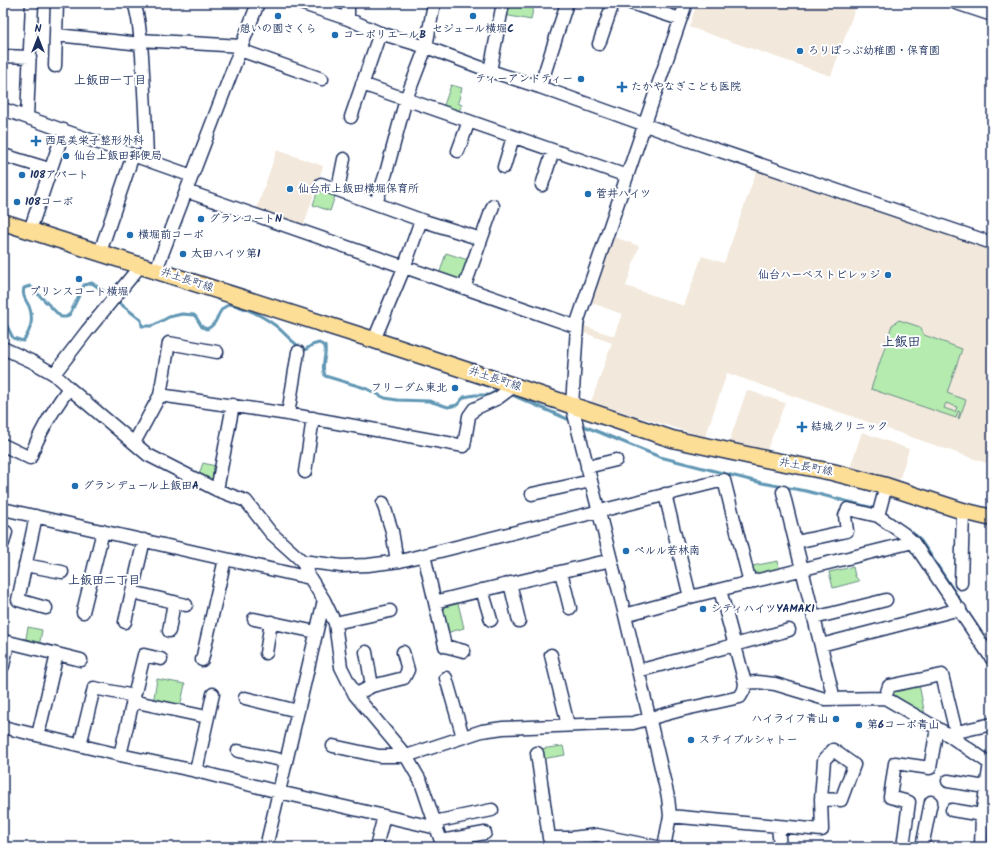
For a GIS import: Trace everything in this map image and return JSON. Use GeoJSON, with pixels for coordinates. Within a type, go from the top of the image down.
{"type":"FeatureCollection","features":[{"type":"Feature","properties":{"kind":"main road","name":"井土長町線"},"geometry":{"type":"LineString","coordinates":[[3,222],[374,340],[513,387],[576,419],[832,472],[886,486],[962,511],[992,518]]}},
{"type":"Feature","properties":{"kind":"street"},"geometry":{"type":"LineString","coordinates":[[27,117],[32,3]]}},
{"type":"Feature","properties":{"kind":"street"},"geometry":{"type":"LineString","coordinates":[[55,66],[57,3]]}},
{"type":"Feature","properties":{"kind":"street"},"geometry":{"type":"LineString","coordinates":[[134,3],[137,11],[141,42],[146,109],[147,159]]}},
{"type":"Feature","properties":{"kind":"street"},"geometry":{"type":"LineString","coordinates":[[54,374],[118,293],[148,268],[186,191],[258,3]]}},
{"type":"Feature","properties":{"kind":"street"},"geometry":{"type":"LineString","coordinates":[[300,3],[348,19],[380,33],[426,47],[490,71],[540,86],[679,137],[992,243]]}},
{"type":"Feature","properties":{"kind":"street"},"geometry":{"type":"LineString","coordinates":[[348,3],[348,19]]}},
{"type":"Feature","properties":{"kind":"street"},"geometry":{"type":"LineString","coordinates":[[376,203],[386,173],[406,99],[426,47],[434,3]]}},
{"type":"Feature","properties":{"kind":"street"},"geometry":{"type":"LineString","coordinates":[[490,71],[503,3]]}},
{"type":"Feature","properties":{"kind":"street"},"geometry":{"type":"LineString","coordinates":[[540,86],[567,3]]}},
{"type":"Feature","properties":{"kind":"street"},"geometry":{"type":"LineString","coordinates":[[599,44],[613,3]]}},
{"type":"Feature","properties":{"kind":"street"},"geometry":{"type":"LineString","coordinates":[[631,3],[680,19]]}},
{"type":"Feature","properties":{"kind":"street"},"geometry":{"type":"LineString","coordinates":[[664,847],[670,816],[668,797],[625,615],[576,419],[577,327],[686,3]]}},
{"type":"Feature","properties":{"kind":"street"},"geometry":{"type":"LineString","coordinates":[[956,3],[992,15]]}},
{"type":"Feature","properties":{"kind":"street"},"geometry":{"type":"LineString","coordinates":[[351,116],[380,33]]}},
{"type":"Feature","properties":{"kind":"street"},"geometry":{"type":"LineString","coordinates":[[57,35],[241,48],[322,79]]}},
{"type":"Feature","properties":{"kind":"street"},"geometry":{"type":"LineString","coordinates":[[3,56],[30,58]]}},
{"type":"Feature","properties":{"kind":"street"},"geometry":{"type":"LineString","coordinates":[[362,84],[627,176]]}},
{"type":"Feature","properties":{"kind":"street"},"geometry":{"type":"LineString","coordinates":[[3,110],[27,117],[192,176]]}},
{"type":"Feature","properties":{"kind":"street"},"geometry":{"type":"LineString","coordinates":[[458,152],[469,121]]}},
{"type":"Feature","properties":{"kind":"street"},"geometry":{"type":"LineString","coordinates":[[30,230],[64,130]]}},
{"type":"Feature","properties":{"kind":"street"},"geometry":{"type":"LineString","coordinates":[[504,166],[514,137]]}},
{"type":"Feature","properties":{"kind":"street"},"geometry":{"type":"LineString","coordinates":[[542,185],[553,151]]}},
{"type":"Feature","properties":{"kind":"street"},"geometry":{"type":"LineString","coordinates":[[3,155],[50,170]]}},
{"type":"Feature","properties":{"kind":"street"},"geometry":{"type":"LineString","coordinates":[[100,252],[133,155]]}},
{"type":"Feature","properties":{"kind":"street"},"geometry":{"type":"LineString","coordinates":[[338,189],[344,159]]}},
{"type":"Feature","properties":{"kind":"street"},"geometry":{"type":"LineString","coordinates":[[321,184],[421,220],[481,239]]}},
{"type":"Feature","properties":{"kind":"street"},"geometry":{"type":"LineString","coordinates":[[186,191],[577,327]]}},
{"type":"Feature","properties":{"kind":"street"},"geometry":{"type":"LineString","coordinates":[[464,288],[493,206]]}},
{"type":"Feature","properties":{"kind":"street"},"geometry":{"type":"LineString","coordinates":[[374,340],[404,268],[421,220]]}},
{"type":"Feature","properties":{"kind":"street"},"geometry":{"type":"LineString","coordinates":[[134,443],[160,395],[169,343],[217,352]]}},
{"type":"Feature","properties":{"kind":"street"},"geometry":{"type":"LineString","coordinates":[[3,348],[54,374],[148,455],[217,490],[246,501],[271,534],[302,560],[310,578],[324,600],[334,623],[341,667],[355,695],[406,756],[421,782],[442,844],[485,832]]}},
{"type":"Feature","properties":{"kind":"street"},"geometry":{"type":"LineString","coordinates":[[288,414],[298,352]]}},
{"type":"Feature","properties":{"kind":"street"},"geometry":{"type":"LineString","coordinates":[[160,395],[313,418],[464,446],[469,416],[474,409],[501,396],[513,387]]}},
{"type":"Feature","properties":{"kind":"street"},"geometry":{"type":"LineString","coordinates":[[3,445],[30,458],[45,425],[69,388]]}},
{"type":"Feature","properties":{"kind":"street"},"geometry":{"type":"LineString","coordinates":[[217,490],[233,405]]}},
{"type":"Feature","properties":{"kind":"street"},"geometry":{"type":"LineString","coordinates":[[305,472],[313,418]]}},
{"type":"Feature","properties":{"kind":"street"},"geometry":{"type":"LineString","coordinates":[[587,467],[616,460]]}},
{"type":"Feature","properties":{"kind":"street"},"geometry":{"type":"LineString","coordinates":[[302,560],[341,566],[368,565],[397,561],[724,480],[750,583]]}},
{"type":"Feature","properties":{"kind":"street"},"geometry":{"type":"LineString","coordinates":[[532,494],[591,481]]}},
{"type":"Feature","properties":{"kind":"street"},"geometry":{"type":"LineString","coordinates":[[880,511],[886,486]]}},
{"type":"Feature","properties":{"kind":"street"},"geometry":{"type":"LineString","coordinates":[[783,492],[834,699]]}},
{"type":"Feature","properties":{"kind":"street"},"geometry":{"type":"LineString","coordinates":[[666,494],[690,598]]}},
{"type":"Feature","properties":{"kind":"street"},"geometry":{"type":"LineString","coordinates":[[383,503],[392,531],[397,561]]}},
{"type":"Feature","properties":{"kind":"street"},"geometry":{"type":"LineString","coordinates":[[3,509],[310,578]]}},
{"type":"Feature","properties":{"kind":"street"},"geometry":{"type":"LineString","coordinates":[[796,542],[847,530],[845,516],[848,509],[880,511],[913,542],[992,659]]}},
{"type":"Feature","properties":{"kind":"street"},"geometry":{"type":"LineString","coordinates":[[961,583],[962,511]]}},
{"type":"Feature","properties":{"kind":"street"},"geometry":{"type":"LineString","coordinates":[[36,516],[18,600],[46,608]]}},
{"type":"Feature","properties":{"kind":"street"},"geometry":{"type":"LineString","coordinates":[[83,612],[103,531]]}},
{"type":"Feature","properties":{"kind":"street"},"geometry":{"type":"LineString","coordinates":[[3,532],[6,532],[3,543]]}},
{"type":"Feature","properties":{"kind":"street"},"geometry":{"type":"LineString","coordinates":[[125,622],[144,540]]}},
{"type":"Feature","properties":{"kind":"street"},"geometry":{"type":"LineString","coordinates":[[625,615],[913,542]]}},
{"type":"Feature","properties":{"kind":"street"},"geometry":{"type":"LineString","coordinates":[[424,555],[445,646],[464,651]]}},
{"type":"Feature","properties":{"kind":"street"},"geometry":{"type":"LineString","coordinates":[[202,660],[225,559]]}},
{"type":"Feature","properties":{"kind":"street"},"geometry":{"type":"LineString","coordinates":[[435,602],[611,560]]}},
{"type":"Feature","properties":{"kind":"street"},"geometry":{"type":"LineString","coordinates":[[25,565],[62,572]]}},
{"type":"Feature","properties":{"kind":"street"},"geometry":{"type":"LineString","coordinates":[[561,572],[570,608]]}},
{"type":"Feature","properties":{"kind":"street"},"geometry":{"type":"LineString","coordinates":[[510,583],[520,621]]}},
{"type":"Feature","properties":{"kind":"street"},"geometry":{"type":"LineString","coordinates":[[482,590],[491,620]]}},
{"type":"Feature","properties":{"kind":"street"},"geometry":{"type":"LineString","coordinates":[[333,746],[379,756],[406,756],[482,731],[503,728],[633,723],[681,710],[740,697],[744,690],[745,683],[720,590]]}},
{"type":"Feature","properties":{"kind":"street"},"geometry":{"type":"LineString","coordinates":[[132,592],[186,605]]}},
{"type":"Feature","properties":{"kind":"street"},"geometry":{"type":"LineString","coordinates":[[269,846],[279,792],[324,600]]}},
{"type":"Feature","properties":{"kind":"street"},"geometry":{"type":"LineString","coordinates":[[814,618],[886,600]]}},
{"type":"Feature","properties":{"kind":"street"},"geometry":{"type":"LineString","coordinates":[[169,631],[174,602]]}},
{"type":"Feature","properties":{"kind":"street"},"geometry":{"type":"LineString","coordinates":[[821,645],[960,610]]}},
{"type":"Feature","properties":{"kind":"street"},"geometry":{"type":"LineString","coordinates":[[334,623],[390,612]]}},
{"type":"Feature","properties":{"kind":"street"},"geometry":{"type":"LineString","coordinates":[[254,619],[316,632]]}},
{"type":"Feature","properties":{"kind":"street"},"geometry":{"type":"LineString","coordinates":[[266,653],[271,622]]}},
{"type":"Feature","properties":{"kind":"street"},"geometry":{"type":"LineString","coordinates":[[638,670],[789,630]]}},
{"type":"Feature","properties":{"kind":"street"},"geometry":{"type":"LineString","coordinates":[[3,666],[8,642],[81,660]]}},
{"type":"Feature","properties":{"kind":"street"},"geometry":{"type":"LineString","coordinates":[[366,652],[372,686]]}},
{"type":"Feature","properties":{"kind":"street"},"geometry":{"type":"LineString","coordinates":[[355,695],[372,686],[404,678],[408,670],[403,652]]}},
{"type":"Feature","properties":{"kind":"street"},"geometry":{"type":"LineString","coordinates":[[38,735],[57,654]]}},
{"type":"Feature","properties":{"kind":"street"},"geometry":{"type":"LineString","coordinates":[[120,755],[144,655],[161,659]]}},
{"type":"Feature","properties":{"kind":"street"},"geometry":{"type":"LineString","coordinates":[[551,655],[568,725]]}},
{"type":"Feature","properties":{"kind":"street"},"geometry":{"type":"LineString","coordinates":[[885,698],[889,686],[942,674],[947,732],[930,768],[895,763],[890,797],[909,802],[903,847]]}},
{"type":"Feature","properties":{"kind":"street"},"geometry":{"type":"LineString","coordinates":[[446,678],[463,736]]}},
{"type":"Feature","properties":{"kind":"street"},"geometry":{"type":"LineString","coordinates":[[745,683],[757,682],[775,684],[825,699],[885,698],[947,732],[991,764],[982,814],[980,847]]}},
{"type":"Feature","properties":{"kind":"street"},"geometry":{"type":"LineString","coordinates":[[80,745],[94,688],[207,717]]}},
{"type":"Feature","properties":{"kind":"street"},"geometry":{"type":"LineString","coordinates":[[196,771],[213,694]]}},
{"type":"Feature","properties":{"kind":"street"},"geometry":{"type":"LineString","coordinates":[[245,698],[298,711]]}},
{"type":"Feature","properties":{"kind":"street"},"geometry":{"type":"LineString","coordinates":[[947,732],[992,724]]}},
{"type":"Feature","properties":{"kind":"street"},"geometry":{"type":"LineString","coordinates":[[3,727],[384,816],[436,825],[492,810]]}},
{"type":"Feature","properties":{"kind":"street"},"geometry":{"type":"LineString","coordinates":[[238,751],[286,761]]}},
{"type":"Feature","properties":{"kind":"street"},"geometry":{"type":"LineString","coordinates":[[537,753],[549,838],[572,842],[597,835],[657,847]]}},
{"type":"Feature","properties":{"kind":"street"},"geometry":{"type":"LineString","coordinates":[[948,781],[986,788]]}},
{"type":"Feature","properties":{"kind":"street"},"geometry":{"type":"LineString","coordinates":[[670,816],[822,830],[821,799]]}},
{"type":"Feature","properties":{"kind":"street"},"geometry":{"type":"LineString","coordinates":[[922,847],[931,802]]}},
{"type":"Feature","properties":{"kind":"street"},"geometry":{"type":"LineString","coordinates":[[952,810],[982,814]]}},
{"type":"Feature","properties":{"kind":"street"},"geometry":{"type":"LineString","coordinates":[[376,847],[384,816]]}},
{"type":"Feature","properties":{"kind":"street"},"geometry":{"type":"LineString","coordinates":[[778,826],[780,847]]}},
{"type":"Feature","properties":{"kind":"shaded area","name":"ろりぽっぷ幼稚園・保育園"},"geometry":{"type":"Polygon","coordinates":[[[697,3],[857,3],[831,76],[689,27],[697,3]]]}},
{"type":"Feature","properties":{"kind":"shaded area","name":"仙台市上飯田横堀保育所"},"geometry":{"type":"Polygon","coordinates":[[[277,150],[323,166],[303,228],[256,211],[277,150]]]}},
{"type":"Feature","properties":{"kind":"shaded area","name":"仙台ハーベストビレッジ"},"geometry":{"type":"Polygon","coordinates":[[[758,167],[992,247],[992,465],[727,373],[705,437],[591,402],[612,343],[582,332],[584,326],[614,336],[622,314],[592,303],[614,237],[639,246],[626,286],[684,306],[702,256],[724,263],[758,167]]]}},
{"type":"Feature","properties":{"kind":"shaded area"},"geometry":{"type":"Polygon","coordinates":[[[747,390],[785,403],[767,450],[729,442],[747,390]]]}},
{"type":"Feature","properties":{"kind":"shaded area"},"geometry":{"type":"Polygon","coordinates":[[[862,432],[909,449],[899,481],[850,468],[862,432]]]}},
{"type":"Feature","properties":{"kind":"green space"},"geometry":{"type":"Polygon","coordinates":[[[506,3],[534,3],[531,20],[504,15],[506,3]]]}},
{"type":"Feature","properties":{"kind":"green space"},"geometry":{"type":"Polygon","coordinates":[[[451,85],[462,88],[458,103],[462,105],[458,113],[443,108],[451,85]]]}},
{"type":"Feature","properties":{"kind":"green space"},"geometry":{"type":"Polygon","coordinates":[[[319,187],[336,193],[330,211],[313,205],[319,187]]]}},
{"type":"Feature","properties":{"kind":"green space"},"geometry":{"type":"Polygon","coordinates":[[[446,253],[468,260],[463,276],[458,280],[439,275],[446,253]]]}},
{"type":"Feature","properties":{"kind":"green space"},"geometry":{"type":"Polygon","coordinates":[[[899,320],[920,327],[924,335],[962,349],[947,393],[966,400],[959,419],[960,412],[958,411],[956,418],[871,389],[892,325],[899,320]],[[946,403],[944,408],[955,412],[957,407],[946,403]]]}},
{"type":"Feature","properties":{"kind":"green space"},"geometry":{"type":"Polygon","coordinates":[[[203,463],[220,467],[216,482],[199,474],[203,463]]]}},
{"type":"Feature","properties":{"kind":"green space"},"geometry":{"type":"Polygon","coordinates":[[[778,561],[780,572],[757,578],[752,566],[778,561]]]}},
{"type":"Feature","properties":{"kind":"green space"},"geometry":{"type":"Polygon","coordinates":[[[853,567],[855,576],[859,581],[833,588],[829,572],[853,567]]]}},
{"type":"Feature","properties":{"kind":"green space"},"geometry":{"type":"Polygon","coordinates":[[[458,603],[464,628],[446,633],[442,606],[458,603]]]}},
{"type":"Feature","properties":{"kind":"green space"},"geometry":{"type":"Polygon","coordinates":[[[28,627],[42,630],[39,647],[25,643],[28,627]]]}},
{"type":"Feature","properties":{"kind":"green space"},"geometry":{"type":"Polygon","coordinates":[[[157,679],[185,684],[181,703],[178,708],[153,703],[157,679]]]}},
{"type":"Feature","properties":{"kind":"green space"},"geometry":{"type":"Polygon","coordinates":[[[919,684],[925,715],[893,694],[892,689],[919,684]]]}},
{"type":"Feature","properties":{"kind":"green space"},"geometry":{"type":"Polygon","coordinates":[[[563,746],[565,755],[542,759],[540,749],[563,746]]]}},
{"type":"Feature","properties":{"kind":"waterway"},"geometry":{"type":"LineString","coordinates":[[3,318],[13,338],[23,341],[30,329],[31,324],[31,311],[25,299],[24,288],[30,286],[61,317],[66,317],[70,314],[84,285],[92,283],[112,297]]}},
{"type":"Feature","properties":{"kind":"waterway"},"geometry":{"type":"LineString","coordinates":[[117,301],[141,320],[142,326],[152,326],[169,317],[182,314],[194,315],[202,327],[207,329],[214,323],[219,313],[225,307],[230,304],[242,308],[271,322],[297,345],[305,350],[312,345],[319,343],[325,346],[323,364],[325,376],[365,388],[385,398],[429,401],[448,407],[457,405],[464,397],[489,395],[500,389],[503,390]]}},
{"type":"Feature","properties":{"kind":"waterway"},"geometry":{"type":"LineString","coordinates":[[510,394],[572,421]]}},
{"type":"Feature","properties":{"kind":"waterway"},"geometry":{"type":"LineString","coordinates":[[579,424],[660,457],[762,483],[806,491],[877,509]]}},
{"type":"Feature","properties":{"kind":"waterway"},"geometry":{"type":"LineString","coordinates":[[882,511],[903,527]]}},
{"type":"Feature","properties":{"kind":"waterway"},"geometry":{"type":"LineString","coordinates":[[911,532],[919,538],[982,634]]}},
{"type":"Feature","properties":{"kind":"place","name":"憩いの園さくら"},"geometry":{"type":"Point","coordinates":[278,16]}},
{"type":"Feature","properties":{"kind":"place","name":"セジュール横堀C"},"geometry":{"type":"Point","coordinates":[473,16]}},
{"type":"Feature","properties":{"kind":"place","name":"コーポリエールB"},"geometry":{"type":"Point","coordinates":[335,35]}},
{"type":"Feature","properties":{"kind":"place","name":"ろりぽっぷ幼稚園・保育園"},"geometry":{"type":"Point","coordinates":[800,51]}},
{"type":"Feature","properties":{"kind":"place","name":"ティーアンドティー"},"geometry":{"type":"Point","coordinates":[581,79]}},
{"type":"Feature","properties":{"kind":"place","name":"たかやなぎこども医院"},"geometry":{"type":"Point","coordinates":[622,87]}},
{"type":"Feature","properties":{"kind":"place","name":"西尾美栄子整形外科"},"geometry":{"type":"Point","coordinates":[36,141]}},
{"type":"Feature","properties":{"kind":"place","name":"仙台上飯田郵便局"},"geometry":{"type":"Point","coordinates":[66,156]}},
{"type":"Feature","properties":{"kind":"place","name":"108アパート"},"geometry":{"type":"Point","coordinates":[22,175]}},
{"type":"Feature","properties":{"kind":"place","name":"仙台市上飯田横堀保育所"},"geometry":{"type":"Point","coordinates":[290,189]}},
{"type":"Feature","properties":{"kind":"place","name":"菅井ハイツ"},"geometry":{"type":"Point","coordinates":[588,194]}},
{"type":"Feature","properties":{"kind":"place","name":"108コーポ"},"geometry":{"type":"Point","coordinates":[17,202]}},
{"type":"Feature","properties":{"kind":"place","name":"グランコートN"},"geometry":{"type":"Point","coordinates":[201,219]}},
{"type":"Feature","properties":{"kind":"place","name":"横堀前コーポ"},"geometry":{"type":"Point","coordinates":[130,235]}},
{"type":"Feature","properties":{"kind":"place","name":"太田ハイツ第1"},"geometry":{"type":"Point","coordinates":[183,254]}},
{"type":"Feature","properties":{"kind":"place","name":"仙台ハーベストビレッジ"},"geometry":{"type":"Point","coordinates":[888,275]}},
{"type":"Feature","properties":{"kind":"place","name":"プリンスコート横堀"},"geometry":{"type":"Point","coordinates":[79,279]}},
{"type":"Feature","properties":{"kind":"place","name":"フリーダム東北"},"geometry":{"type":"Point","coordinates":[455,388]}},
{"type":"Feature","properties":{"kind":"place","name":"結城クリニック"},"geometry":{"type":"Point","coordinates":[802,427]}},
{"type":"Feature","properties":{"kind":"place","name":"グランデュール上飯田A"},"geometry":{"type":"Point","coordinates":[75,486]}},
{"type":"Feature","properties":{"kind":"place","name":"ペルル若林南"},"geometry":{"type":"Point","coordinates":[626,551]}},
{"type":"Feature","properties":{"kind":"place","name":"シティハイツYAMAKI"},"geometry":{"type":"Point","coordinates":[703,609]}},
{"type":"Feature","properties":{"kind":"place","name":"ハイライフ青山"},"geometry":{"type":"Point","coordinates":[836,719]}},
{"type":"Feature","properties":{"kind":"place","name":"第6コーポ青山"},"geometry":{"type":"Point","coordinates":[859,725]}},
{"type":"Feature","properties":{"kind":"place","name":"ステイブルシャトー"},"geometry":{"type":"Point","coordinates":[691,740]}},
{"type":"Feature","properties":{"kind":"district","name":"上飯田一丁目"},"geometry":{"type":"Point","coordinates":[110,80]}},
{"type":"Feature","properties":{"kind":"district","name":"上飯田"},"geometry":{"type":"Point","coordinates":[901,342]}},
{"type":"Feature","properties":{"kind":"district","name":"上飯田二丁目"},"geometry":{"type":"Point","coordinates":[104,580]}}]}
